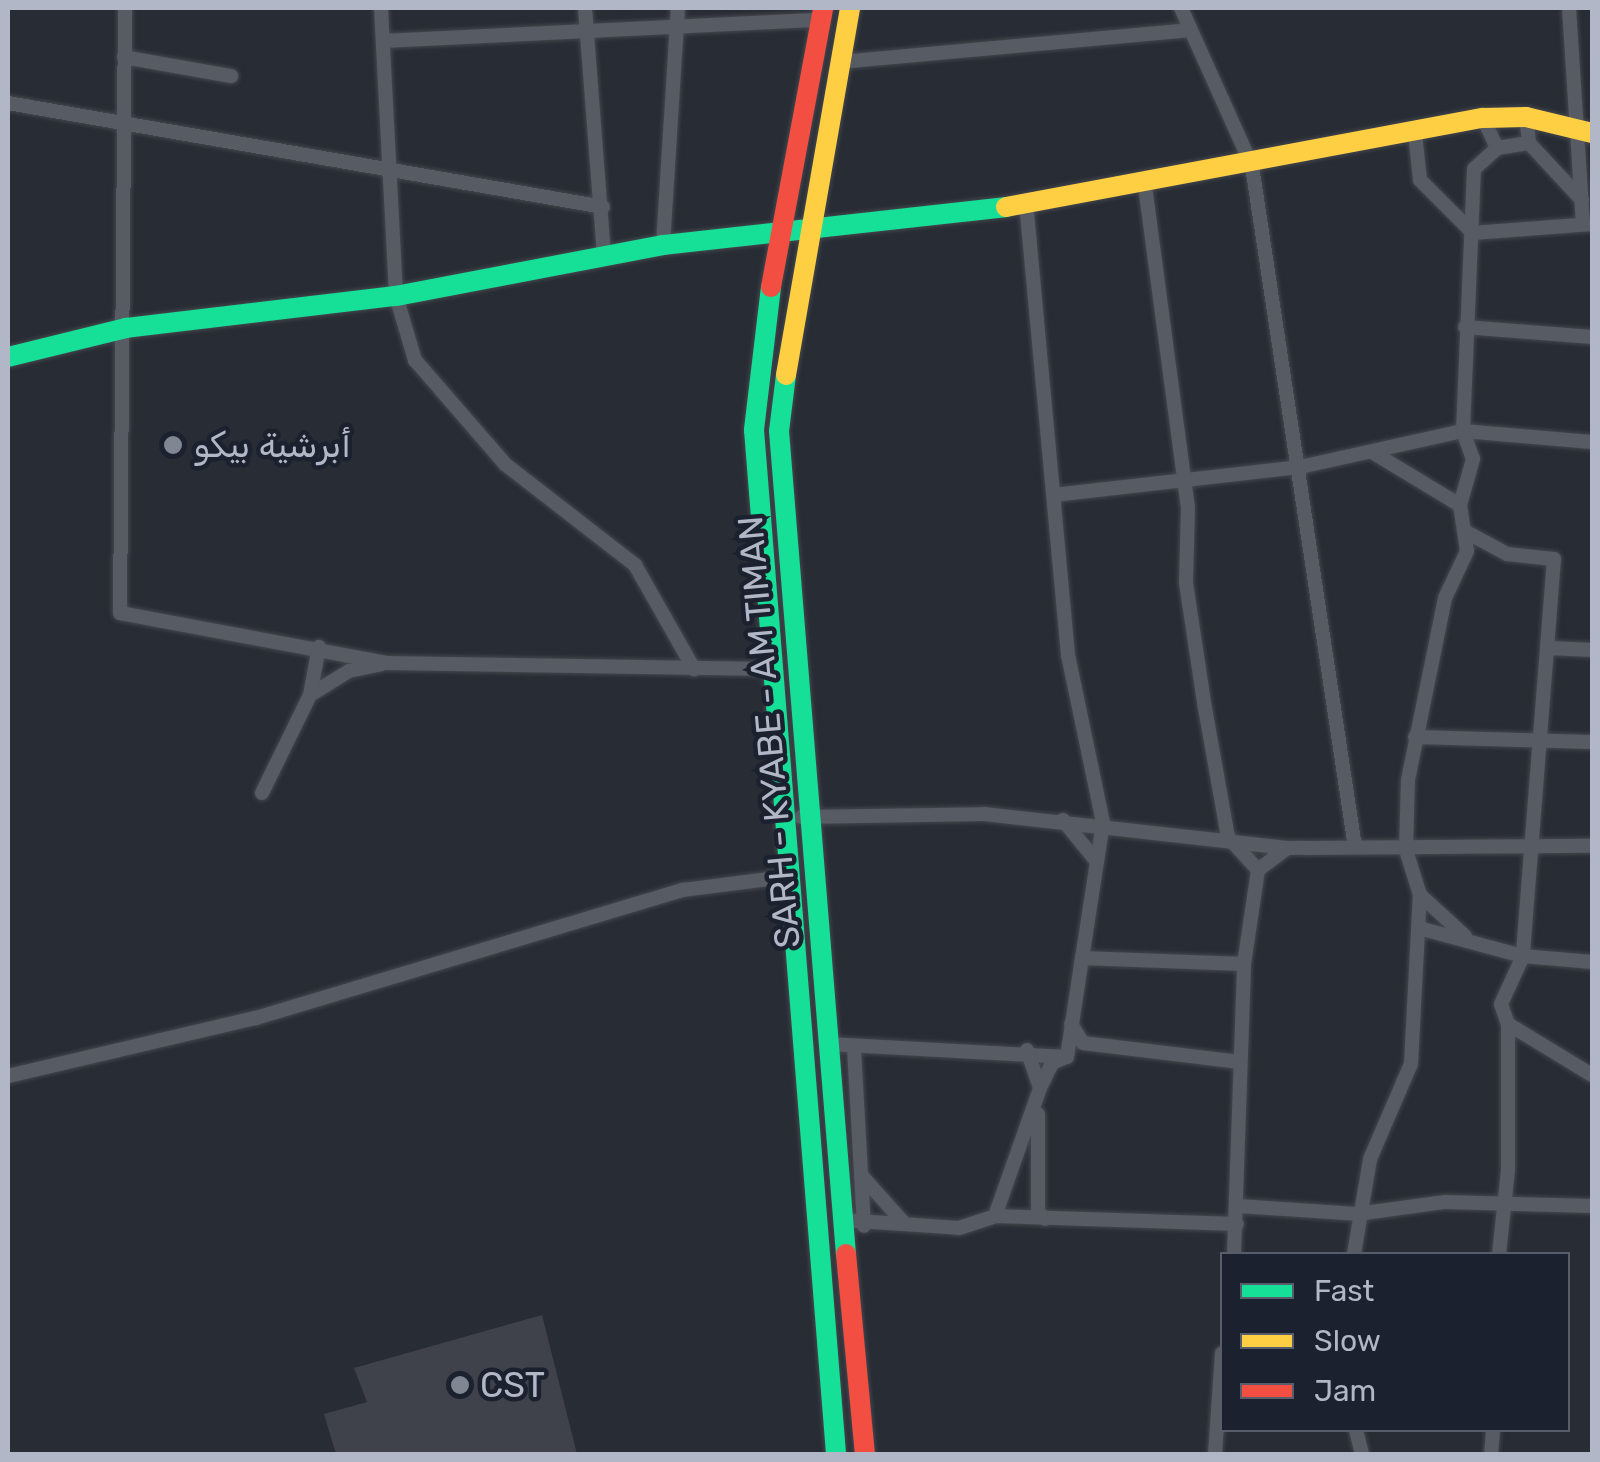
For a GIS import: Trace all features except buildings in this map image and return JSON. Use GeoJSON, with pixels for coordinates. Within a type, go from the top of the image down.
{"type":"FeatureCollection","features":[{"type":"Feature","properties":{"kind":"main road","name":"SARH - KYABE - AM TIMAN"},"geometry":{"type":"LineString","coordinates":[[850,8],[780,431],[806,816],[866,1454]]}},
{"type":"Feature","properties":{"kind":"main road","name":"SARH - KYABE - AM TIMAN"},"geometry":{"type":"LineString","coordinates":[[822,14],[780,232],[754,430],[785,877],[836,1454]]}},
{"type":"Feature","properties":{"kind":"main road"},"geometry":{"type":"LineString","coordinates":[[8,357],[126,328],[396,296],[664,244],[810,232],[1145,186],[1483,118],[1526,118],[1587,133]]}},
{"type":"Feature","properties":{"kind":"street"},"geometry":{"type":"LineString","coordinates":[[124,8],[126,328],[120,613],[319,647],[386,663],[769,669]]}},
{"type":"Feature","properties":{"kind":"street"},"geometry":{"type":"LineString","coordinates":[[381,8],[394,170],[396,296],[402,331],[436,390],[506,464],[635,564],[694,669]]}},
{"type":"Feature","properties":{"kind":"street"},"geometry":{"type":"LineString","coordinates":[[586,8],[604,257]]}},
{"type":"Feature","properties":{"kind":"street"},"geometry":{"type":"LineString","coordinates":[[664,244],[678,8]]}},
{"type":"Feature","properties":{"kind":"street"},"geometry":{"type":"LineString","coordinates":[[1181,8],[1252,166],[1355,847]]}},
{"type":"Feature","properties":{"kind":"street"},"geometry":{"type":"LineString","coordinates":[[1414,133],[1420,180],[1474,233],[1588,224],[1582,200],[1587,133],[1568,8]]}},
{"type":"Feature","properties":{"kind":"street"},"geometry":{"type":"LineString","coordinates":[[385,41],[588,36],[822,14]]}},
{"type":"Feature","properties":{"kind":"street"},"geometry":{"type":"LineString","coordinates":[[840,62],[1190,30]]}},
{"type":"Feature","properties":{"kind":"street"},"geometry":{"type":"LineString","coordinates":[[124,57],[232,76]]}},
{"type":"Feature","properties":{"kind":"street"},"geometry":{"type":"LineString","coordinates":[[8,103],[603,207]]}},
{"type":"Feature","properties":{"kind":"street"},"geometry":{"type":"LineString","coordinates":[[1483,118],[1497,148]]}},
{"type":"Feature","properties":{"kind":"street"},"geometry":{"type":"LineString","coordinates":[[1526,118],[1529,143],[1582,200]]}},
{"type":"Feature","properties":{"kind":"street"},"geometry":{"type":"LineString","coordinates":[[1354,1252],[1357,1214],[1370,1159],[1412,1064],[1420,894],[1406,850],[1415,737],[1445,598],[1467,552],[1468,533],[1460,505],[1472,459],[1463,432],[1474,170],[1497,148],[1529,143]]}},
{"type":"Feature","properties":{"kind":"street"},"geometry":{"type":"LineString","coordinates":[[1145,186],[1182,479],[1186,583],[1228,838],[1258,870]]}},
{"type":"Feature","properties":{"kind":"street"},"geometry":{"type":"LineString","coordinates":[[1026,202],[1068,654],[1103,823],[1067,1056]]}},
{"type":"Feature","properties":{"kind":"street"},"geometry":{"type":"LineString","coordinates":[[1465,327],[1592,338]]}},
{"type":"Feature","properties":{"kind":"street"},"geometry":{"type":"LineString","coordinates":[[1054,495],[1300,467],[1463,432],[1592,442]]}},
{"type":"Feature","properties":{"kind":"street"},"geometry":{"type":"LineString","coordinates":[[1371,452],[1460,505]]}},
{"type":"Feature","properties":{"kind":"street"},"geometry":{"type":"LineString","coordinates":[[1468,533],[1483,545],[1554,559],[1550,648],[1539,738],[1536,845],[1523,956],[1501,1004],[1508,1024],[1508,1170],[1499,1204],[1499,1252]]}},
{"type":"Feature","properties":{"kind":"street"},"geometry":{"type":"LineString","coordinates":[[1467,552],[1483,545]]}},
{"type":"Feature","properties":{"kind":"street"},"geometry":{"type":"LineString","coordinates":[[262,793],[310,695],[319,647]]}},
{"type":"Feature","properties":{"kind":"street"},"geometry":{"type":"LineString","coordinates":[[1550,648],[1592,650]]}},
{"type":"Feature","properties":{"kind":"street"},"geometry":{"type":"LineString","coordinates":[[310,695],[349,671],[386,663]]}},
{"type":"Feature","properties":{"kind":"street"},"geometry":{"type":"LineString","coordinates":[[1415,737],[1592,742]]}},
{"type":"Feature","properties":{"kind":"street"},"geometry":{"type":"LineString","coordinates":[[781,819],[806,816],[1063,820],[1287,848],[1592,846]]}},
{"type":"Feature","properties":{"kind":"street"},"geometry":{"type":"LineString","coordinates":[[1063,820],[1098,863]]}},
{"type":"Feature","properties":{"kind":"street"},"geometry":{"type":"LineString","coordinates":[[1234,1252],[1244,964],[1258,870],[1287,848]]}},
{"type":"Feature","properties":{"kind":"street"},"geometry":{"type":"LineString","coordinates":[[8,1089],[13,1076],[256,1018],[572,918],[683,890],[785,877]]}},
{"type":"Feature","properties":{"kind":"street"},"geometry":{"type":"LineString","coordinates":[[1420,894],[1465,937]]}},
{"type":"Feature","properties":{"kind":"street"},"geometry":{"type":"LineString","coordinates":[[1419,928],[1465,937],[1523,956],[1592,962]]}},
{"type":"Feature","properties":{"kind":"street"},"geometry":{"type":"LineString","coordinates":[[1082,958],[1244,964]]}},
{"type":"Feature","properties":{"kind":"street"},"geometry":{"type":"LineString","coordinates":[[1071,1024],[1084,1043],[1240,1062]]}},
{"type":"Feature","properties":{"kind":"street"},"geometry":{"type":"LineString","coordinates":[[1508,1024],[1592,1075]]}},
{"type":"Feature","properties":{"kind":"street"},"geometry":{"type":"LineString","coordinates":[[828,1044],[854,1048],[1028,1050],[1067,1056]]}},
{"type":"Feature","properties":{"kind":"street"},"geometry":{"type":"LineString","coordinates":[[854,1048],[864,1226]]}},
{"type":"Feature","properties":{"kind":"street"},"geometry":{"type":"LineString","coordinates":[[1028,1050],[1040,1088]]}},
{"type":"Feature","properties":{"kind":"street"},"geometry":{"type":"LineString","coordinates":[[1046,1219],[1038,1212],[1040,1088],[1052,1062],[1067,1056]]}},
{"type":"Feature","properties":{"kind":"street"},"geometry":{"type":"LineString","coordinates":[[996,1216],[1038,1108]]}},
{"type":"Feature","properties":{"kind":"street"},"geometry":{"type":"LineString","coordinates":[[861,1174],[904,1222]]}},
{"type":"Feature","properties":{"kind":"street"},"geometry":{"type":"LineString","coordinates":[[1238,1206],[1357,1214],[1444,1202],[1592,1206]]}},
{"type":"Feature","properties":{"kind":"street"},"geometry":{"type":"LineString","coordinates":[[843,1220],[864,1226],[904,1222],[959,1228],[996,1216],[1237,1224]]}},
{"type":"Feature","properties":{"kind":"street"},"geometry":{"type":"LineString","coordinates":[[1215,1454],[1220,1382]]}},
{"type":"Feature","properties":{"kind":"traffic: fast"},"geometry":{"type":"LineString","coordinates":[[8,357],[126,328],[396,296],[663,245],[1006,207]]}},
{"type":"Feature","properties":{"kind":"traffic: fast"},"geometry":{"type":"LineString","coordinates":[[771,287],[754,430],[836,1454]]}},
{"type":"Feature","properties":{"kind":"traffic: fast"},"geometry":{"type":"LineString","coordinates":[[786,375],[779,431],[846,1254]]}},
{"type":"Feature","properties":{"kind":"traffic: slow"},"geometry":{"type":"LineString","coordinates":[[786,375],[850,8]]}},
{"type":"Feature","properties":{"kind":"traffic: slow"},"geometry":{"type":"LineString","coordinates":[[1006,207],[1483,118],[1526,117],[1592,133]]}},
{"type":"Feature","properties":{"kind":"traffic: jam"},"geometry":{"type":"LineString","coordinates":[[771,287],[823,8]]}},
{"type":"Feature","properties":{"kind":"traffic: jam"},"geometry":{"type":"LineString","coordinates":[[846,1254],[865,1454]]}},
{"type":"Feature","properties":{"kind":"place","name":"أبرشية بيكو"},"geometry":{"type":"Point","coordinates":[173,445]}},
{"type":"Feature","properties":{"kind":"place","name":"CST"},"geometry":{"type":"Point","coordinates":[460,1385]}}]}
